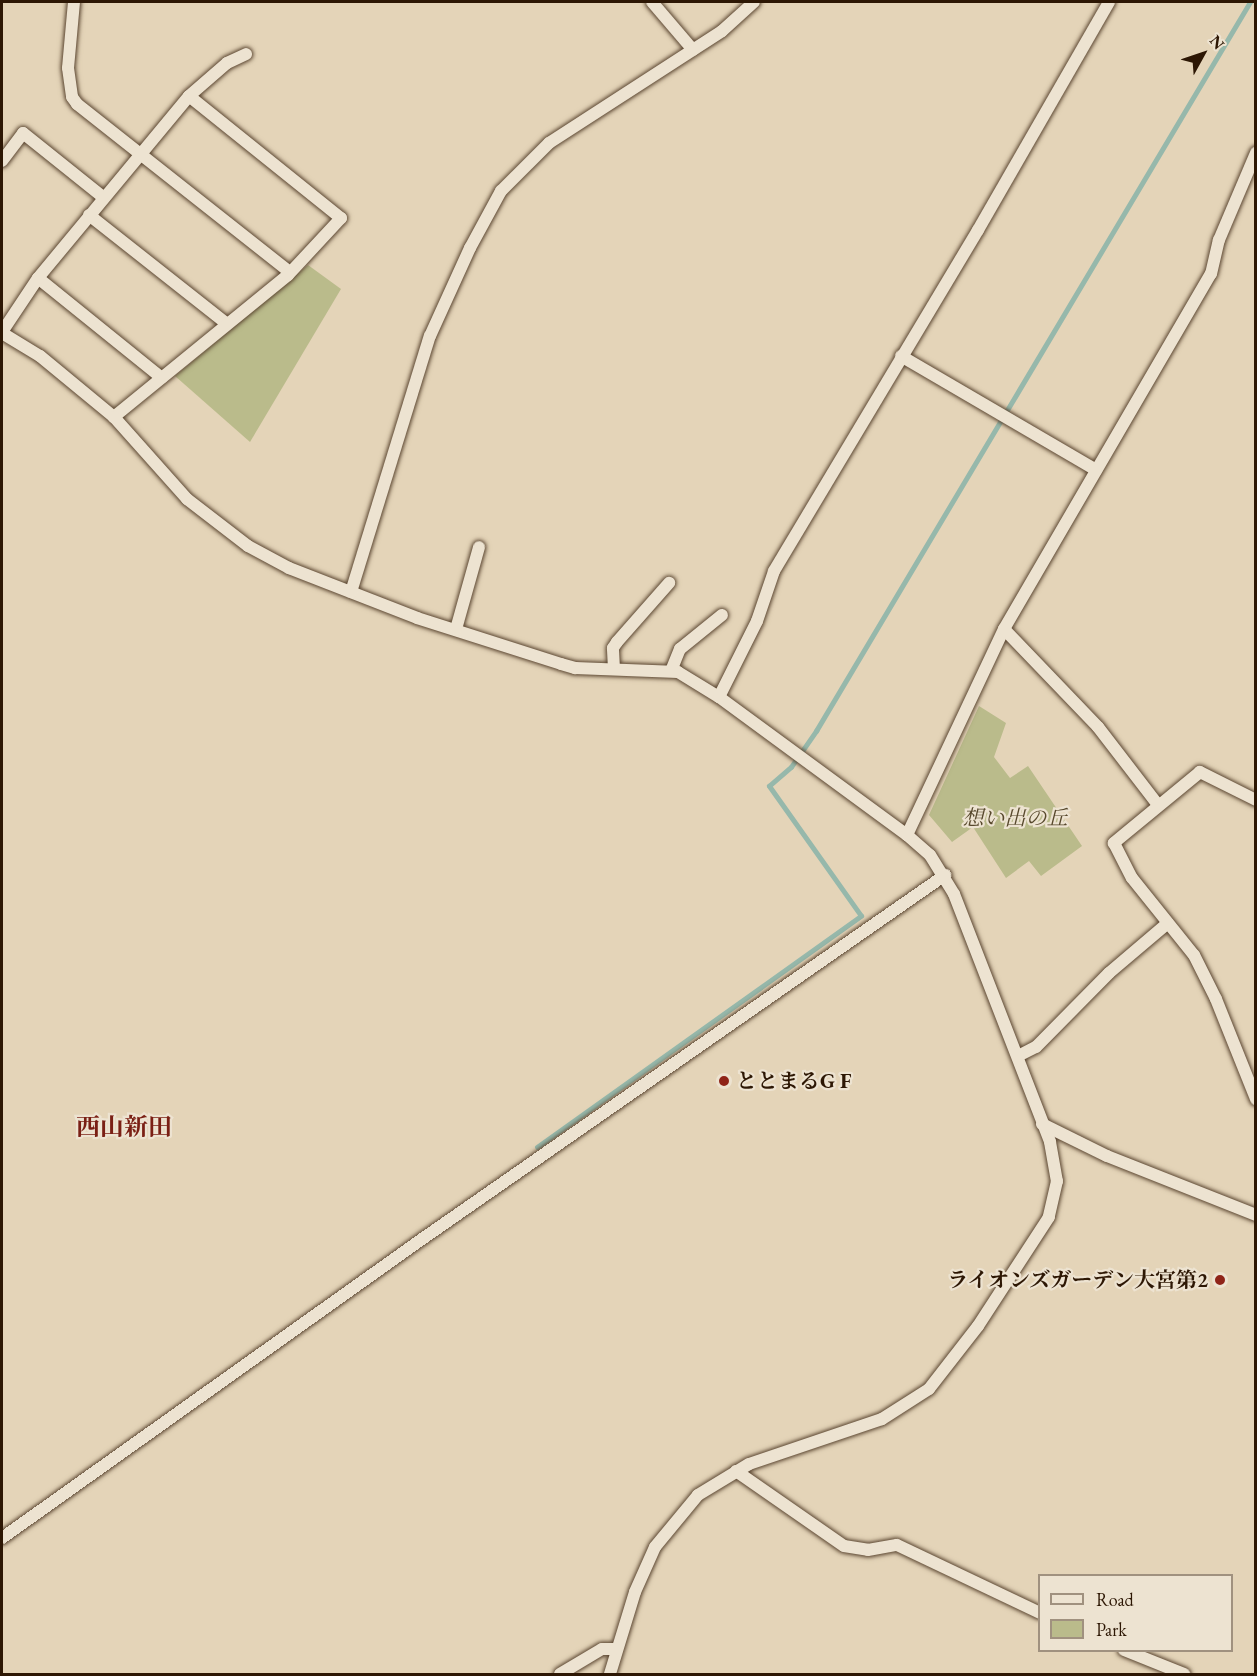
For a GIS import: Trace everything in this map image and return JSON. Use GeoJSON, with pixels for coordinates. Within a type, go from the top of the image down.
{"type":"FeatureCollection","features":[{"type":"Feature","properties":{"kind":"street"},"geometry":{"type":"LineString","coordinates":[[74,2],[68,68],[72,97],[134,146],[138,154],[290,272]]}},
{"type":"Feature","properties":{"kind":"street"},"geometry":{"type":"LineString","coordinates":[[652,2],[693,50]]}},
{"type":"Feature","properties":{"kind":"street"},"geometry":{"type":"LineString","coordinates":[[351,592],[430,336],[470,248],[501,191],[549,143],[737,20],[754,2]]}},
{"type":"Feature","properties":{"kind":"street"},"geometry":{"type":"LineString","coordinates":[[719,697],[757,621],[774,571],[1109,2]]}},
{"type":"Feature","properties":{"kind":"street"},"geometry":{"type":"LineString","coordinates":[[246,54],[226,63],[189,96],[138,154],[38,278],[2,333],[40,356],[114,417],[187,499],[229,533],[289,568],[456,629],[575,668],[671,671],[719,697],[907,835],[945,875],[1018,1056],[1055,1161],[1057,1181],[1049,1217],[978,1326],[929,1389],[882,1419],[736,1471],[698,1495],[655,1547],[616,1649],[610,1674]]}},
{"type":"Feature","properties":{"kind":"street"},"geometry":{"type":"LineString","coordinates":[[114,417],[290,272],[341,218],[189,96]]}},
{"type":"Feature","properties":{"kind":"street"},"geometry":{"type":"LineString","coordinates":[[2,161],[23,134],[103,197]]}},
{"type":"Feature","properties":{"kind":"street"},"geometry":{"type":"LineString","coordinates":[[907,835],[1004,629],[1211,274],[1219,240],[1256,153]]}},
{"type":"Feature","properties":{"kind":"street"},"geometry":{"type":"LineString","coordinates":[[89,215],[227,324]]}},
{"type":"Feature","properties":{"kind":"street"},"geometry":{"type":"LineString","coordinates":[[38,278],[162,378]]}},
{"type":"Feature","properties":{"kind":"street"},"geometry":{"type":"LineString","coordinates":[[901,356],[1096,470]]}},
{"type":"Feature","properties":{"kind":"street"},"geometry":{"type":"LineString","coordinates":[[456,629],[478,547]]}},
{"type":"Feature","properties":{"kind":"street"},"geometry":{"type":"LineString","coordinates":[[615,669],[613,648],[669,583]]}},
{"type":"Feature","properties":{"kind":"street"},"geometry":{"type":"LineString","coordinates":[[671,671],[680,650],[722,615]]}},
{"type":"Feature","properties":{"kind":"street"},"geometry":{"type":"LineString","coordinates":[[1004,629],[1098,727],[1158,805]]}},
{"type":"Feature","properties":{"kind":"street"},"geometry":{"type":"LineString","coordinates":[[1256,800],[1200,772],[1114,843],[1123,864],[1194,955],[1216,999],[1256,1099]]}},
{"type":"Feature","properties":{"kind":"street"},"geometry":{"type":"LineString","coordinates":[[2,1538],[434,1230],[945,875]]}},
{"type":"Feature","properties":{"kind":"street"},"geometry":{"type":"LineString","coordinates":[[1018,1056],[1051,1033],[1109,973],[1168,923]]}},
{"type":"Feature","properties":{"kind":"street"},"geometry":{"type":"LineString","coordinates":[[1042,1124],[1107,1156],[1256,1215]]}},
{"type":"Feature","properties":{"kind":"street"},"geometry":{"type":"LineString","coordinates":[[736,1471],[844,1546],[868,1550],[897,1545],[1038,1612]]}},
{"type":"Feature","properties":{"kind":"street"},"geometry":{"type":"LineString","coordinates":[[560,1674],[602,1649],[616,1649]]}},
{"type":"Feature","properties":{"kind":"street"},"geometry":{"type":"LineString","coordinates":[[1129,1652],[1184,1674]]}},
{"type":"Feature","properties":{"kind":"green space"},"geometry":{"type":"Polygon","coordinates":[[[308,265],[341,289],[250,442],[175,376],[308,265]]]}},
{"type":"Feature","properties":{"kind":"green space","name":"想い出の丘"},"geometry":{"type":"Polygon","coordinates":[[[979,706],[1006,723],[994,757],[1010,778],[1028,766],[1082,846],[1041,876],[1029,861],[1006,878],[973,827],[952,842],[929,815],[979,706]]]}},
{"type":"Feature","properties":{"kind":"waterway"},"geometry":{"type":"LineString","coordinates":[[537,1147],[861,916],[769,786],[791,767],[816,731],[1250,2]]}},
{"type":"Feature","properties":{"kind":"place","name":"ととまるG F"},"geometry":{"type":"Point","coordinates":[724,1081]}},
{"type":"Feature","properties":{"kind":"place","name":"ライオンズガーデン大宮第2"},"geometry":{"type":"Point","coordinates":[1220,1280]}},
{"type":"Feature","properties":{"kind":"district","name":"西山新田"},"geometry":{"type":"Point","coordinates":[124,1127]}}]}
